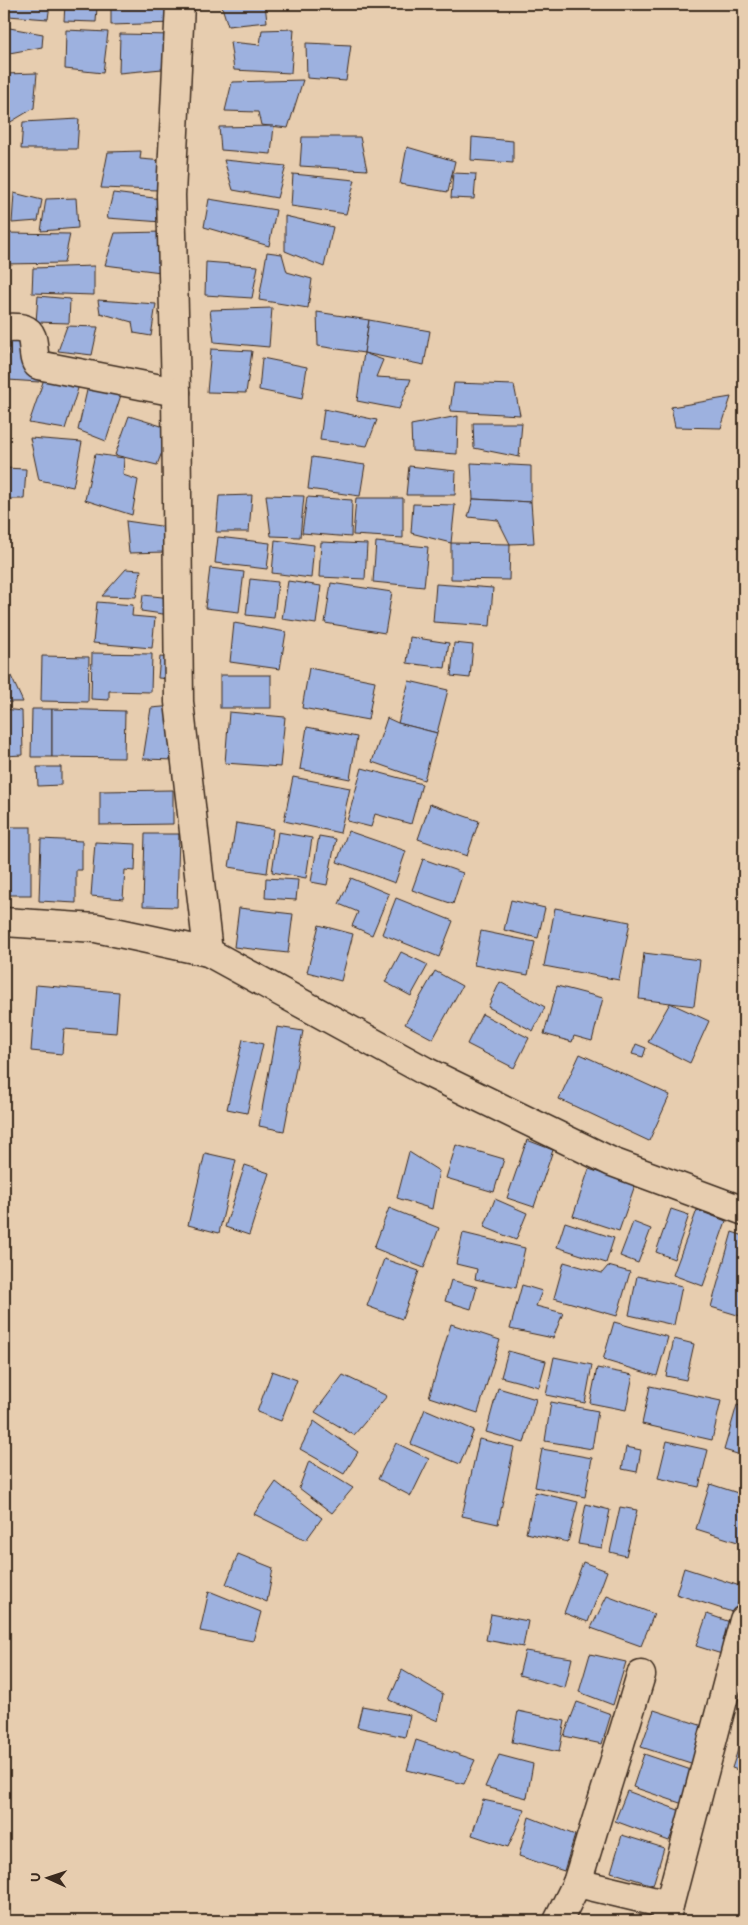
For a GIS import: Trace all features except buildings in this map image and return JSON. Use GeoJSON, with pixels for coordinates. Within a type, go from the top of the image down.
{"type":"FeatureCollection","features":[{"type":"Feature","properties":{"kind":"street"},"geometry":{"type":"LineString","coordinates":[[180,4],[171,195],[176,392],[179,702],[208,952]]}},
{"type":"Feature","properties":{"kind":"street"},"geometry":{"type":"LineString","coordinates":[[4,328],[24,328],[28,331],[31,336],[34,360],[38,365],[176,392]]}},
{"type":"Feature","properties":{"kind":"street"},"geometry":{"type":"LineString","coordinates":[[4,922],[96,928],[208,952],[425,1071],[603,1158],[744,1211]]}},
{"type":"Feature","properties":{"kind":"street"},"geometry":{"type":"LineString","coordinates":[[577,1883],[667,1913],[744,1620]]}},
{"type":"Feature","properties":{"kind":"street"},"geometry":{"type":"LineString","coordinates":[[558,1921],[577,1883],[640,1675]]}}]}
